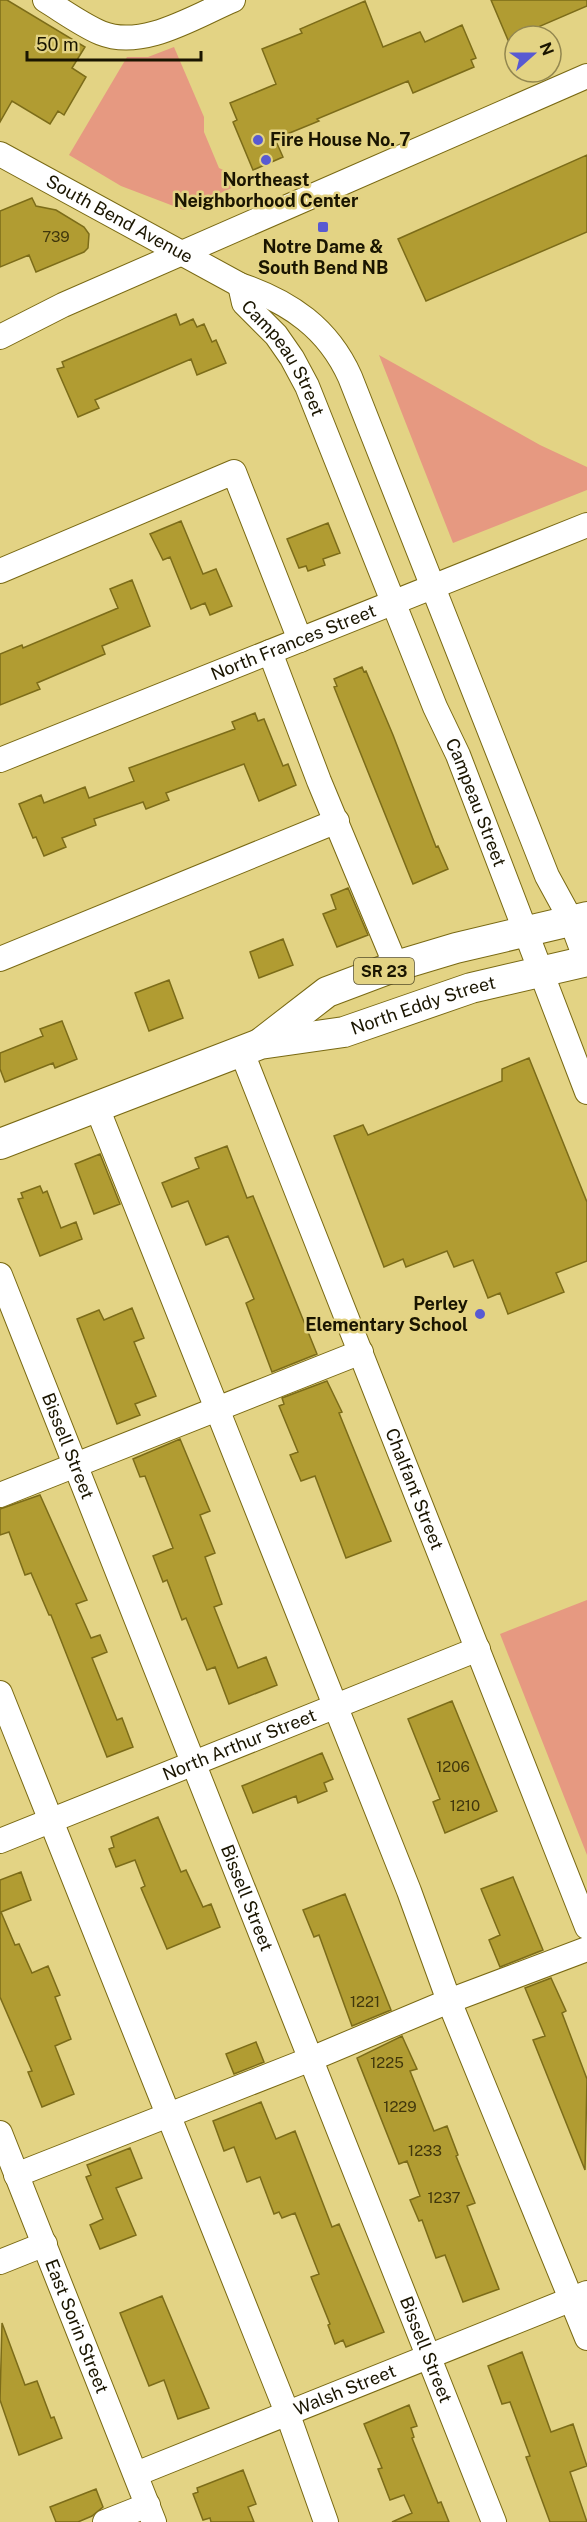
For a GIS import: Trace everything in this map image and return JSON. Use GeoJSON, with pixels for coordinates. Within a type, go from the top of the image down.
{"type":"FeatureCollection","features":[{"type":"Feature","properties":{"kind":"main road","name":"North Eddy Street"},"geometry":{"type":"LineString","coordinates":[[251,1047],[327,992],[396,966],[523,930],[579,919]]}},
{"type":"Feature","properties":{"kind":"main road","name":"North Eddy Street"},"geometry":{"type":"LineString","coordinates":[[0,1144],[251,1047],[344,1032],[412,1007],[540,971],[587,962]]}},
{"type":"Feature","properties":{"kind":"street"},"geometry":{"type":"LineString","coordinates":[[45,0],[101,33],[134,39],[233,0]]}},
{"type":"Feature","properties":{"kind":"street"},"geometry":{"type":"LineString","coordinates":[[0,337],[63,305],[587,76]]}},
{"type":"Feature","properties":{"kind":"street","name":"South Bend Avenue"},"geometry":{"type":"LineString","coordinates":[[2,157],[240,285]]}},
{"type":"Feature","properties":{"kind":"street","name":"Campeau Street"},"geometry":{"type":"LineString","coordinates":[[240,285],[268,295],[310,320],[335,348],[350,377],[547,876],[579,919],[587,962]]}},
{"type":"Feature","properties":{"kind":"street","name":"Campeau Street"},"geometry":{"type":"LineString","coordinates":[[240,285],[244,303],[276,335],[307,386],[435,707],[458,755],[511,890],[523,930],[587,1092]]}},
{"type":"Feature","properties":{"kind":"street"},"geometry":{"type":"LineString","coordinates":[[0,571],[234,472],[300,640]]}},
{"type":"Feature","properties":{"kind":"street","name":"North Frances Street"},"geometry":{"type":"LineString","coordinates":[[0,760],[587,525]]}},
{"type":"Feature","properties":{"kind":"street"},"geometry":{"type":"LineString","coordinates":[[270,652],[396,966]]}},
{"type":"Feature","properties":{"kind":"street"},"geometry":{"type":"LineString","coordinates":[[0,959],[337,821]]}},
{"type":"Feature","properties":{"kind":"street","name":"Chalfant Street"},"geometry":{"type":"LineString","coordinates":[[251,1047],[361,1352],[587,1927]]}},
{"type":"Feature","properties":{"kind":"street"},"geometry":{"type":"LineString","coordinates":[[96,1105],[216,1411],[272,1542],[409,1891],[449,2001],[580,2296],[587,2338]]}},
{"type":"Feature","properties":{"kind":"street","name":"Bissell Street"},"geometry":{"type":"LineString","coordinates":[[0,1275],[494,2522]]}},
{"type":"Feature","properties":{"kind":"street"},"geometry":{"type":"LineString","coordinates":[[0,1495],[361,1352]]}},
{"type":"Feature","properties":{"kind":"street","name":"North Arthur Street"},"geometry":{"type":"LineString","coordinates":[[0,1841],[478,1649]]}},
{"type":"Feature","properties":{"kind":"street"},"geometry":{"type":"LineString","coordinates":[[0,1693],[288,2415],[326,2522]]}},
{"type":"Feature","properties":{"kind":"street"},"geometry":{"type":"LineString","coordinates":[[16,2175],[311,2060],[449,2001],[587,1949]]}},
{"type":"Feature","properties":{"kind":"street","name":"East Sorin Street"},"geometry":{"type":"LineString","coordinates":[[0,2133],[151,2513]]}},
{"type":"Feature","properties":{"kind":"street"},"geometry":{"type":"LineString","coordinates":[[0,2262],[45,2244]]}},
{"type":"Feature","properties":{"kind":"street","name":"Walsh Street"},"geometry":{"type":"LineString","coordinates":[[136,2474],[580,2296]]}},
{"type":"Feature","properties":{"kind":"street"},"geometry":{"type":"LineString","coordinates":[[105,2522],[151,2513]]}},
{"type":"Feature","properties":{"kind":"shaded area"},"geometry":{"type":"Polygon","coordinates":[[[174,47],[204,117],[204,132],[219,168],[234,175],[238,185],[184,210],[121,186],[69,155],[127,57],[148,57],[174,47]]]}},
{"type":"Feature","properties":{"kind":"shaded area"},"geometry":{"type":"Polygon","coordinates":[[[379,355],[540,445],[587,467],[587,490],[453,543],[379,355]]]}},
{"type":"Feature","properties":{"kind":"shaded area"},"geometry":{"type":"Polygon","coordinates":[[[587,1600],[587,1855],[500,1634],[587,1600]]]}},
{"type":"Feature","properties":{"kind":"building"},"geometry":{"type":"Polygon","coordinates":[[[0,0],[7,0],[85,47],[72,68],[86,77],[64,115],[58,111],[50,124],[12,101],[0,122],[0,0]]]}},
{"type":"Feature","properties":{"kind":"building"},"geometry":{"type":"Polygon","coordinates":[[[491,0],[587,0],[587,6],[545,24],[503,24],[503,28],[491,0]]]}},
{"type":"Feature","properties":{"kind":"building"},"geometry":{"type":"Polygon","coordinates":[[[365,1],[383,47],[420,32],[425,42],[462,25],[476,58],[471,60],[474,67],[413,93],[408,81],[317,119],[319,121],[275,139],[283,157],[253,170],[233,122],[237,120],[230,103],[276,84],[262,49],[302,33],[300,29],[365,1]]]}},
{"type":"Feature","properties":{"kind":"building"},"geometry":{"type":"Polygon","coordinates":[[[587,155],[587,232],[426,301],[398,239],[587,155]]]}},
{"type":"Feature","properties":{"kind":"building"},"geometry":{"type":"Polygon","coordinates":[[[32,198],[36,206],[56,210],[84,227],[89,234],[88,248],[84,252],[36,272],[29,255],[0,267],[0,211],[32,198]]]}},
{"type":"Feature","properties":{"kind":"building"},"geometry":{"type":"Polygon","coordinates":[[[176,314],[180,325],[193,319],[197,327],[204,324],[212,342],[216,340],[226,363],[197,375],[191,359],[95,400],[99,408],[78,417],[57,369],[64,367],[62,362],[176,314]]]}},
{"type":"Feature","properties":{"kind":"building"},"geometry":{"type":"Polygon","coordinates":[[[181,521],[203,574],[216,569],[232,606],[210,615],[205,603],[191,609],[170,557],[163,560],[150,534],[181,521]]]}},
{"type":"Feature","properties":{"kind":"building"},"geometry":{"type":"Polygon","coordinates":[[[328,523],[340,553],[323,559],[325,565],[308,571],[306,566],[299,568],[287,539],[328,523]]]}},
{"type":"Feature","properties":{"kind":"building"},"geometry":{"type":"Polygon","coordinates":[[[132,580],[150,626],[102,646],[105,654],[37,683],[40,689],[0,705],[0,654],[22,645],[23,648],[118,608],[110,589],[132,580]]]}},
{"type":"Feature","properties":{"kind":"building"},"geometry":{"type":"Polygon","coordinates":[[[362,667],[364,672],[366,671],[393,735],[436,847],[438,846],[448,869],[413,884],[334,687],[337,686],[334,679],[362,667]]]}},
{"type":"Feature","properties":{"kind":"building"},"geometry":{"type":"Polygon","coordinates":[[[255,713],[258,721],[264,719],[283,766],[288,764],[296,785],[259,801],[244,764],[166,793],[169,800],[146,809],[143,802],[94,819],[96,825],[62,838],[66,847],[44,856],[36,837],[33,838],[19,804],[41,795],[44,803],[85,787],[89,798],[134,781],[129,768],[235,729],[232,722],[255,713]]]}},
{"type":"Feature","properties":{"kind":"building"},"geometry":{"type":"Polygon","coordinates":[[[348,888],[368,935],[337,947],[323,914],[336,909],[331,895],[348,888]]]}},
{"type":"Feature","properties":{"kind":"building"},"geometry":{"type":"Polygon","coordinates":[[[283,939],[293,965],[259,978],[250,952],[283,939]]]}},
{"type":"Feature","properties":{"kind":"building"},"geometry":{"type":"Polygon","coordinates":[[[169,980],[183,1018],[149,1031],[135,993],[169,980]]]}},
{"type":"Feature","properties":{"kind":"building"},"geometry":{"type":"Polygon","coordinates":[[[62,1021],[77,1059],[55,1068],[53,1063],[5,1082],[0,1069],[0,1053],[43,1036],[40,1029],[62,1021]]]}},
{"type":"Feature","properties":{"kind":"building"},"geometry":{"type":"Polygon","coordinates":[[[529,1058],[587,1202],[587,1261],[556,1273],[564,1292],[508,1314],[500,1293],[488,1298],[473,1260],[454,1267],[447,1251],[406,1267],[403,1259],[384,1267],[334,1136],[363,1125],[368,1135],[502,1081],[502,1069],[529,1058]]]}},
{"type":"Feature","properties":{"kind":"building"},"geometry":{"type":"Polygon","coordinates":[[[227,1146],[247,1198],[253,1196],[317,1354],[272,1372],[246,1303],[254,1299],[228,1236],[206,1245],[188,1201],[172,1207],[162,1183],[199,1168],[195,1158],[227,1146]]]}},
{"type":"Feature","properties":{"kind":"building"},"geometry":{"type":"Polygon","coordinates":[[[100,1154],[120,1204],[94,1214],[75,1164],[100,1154]]]}},
{"type":"Feature","properties":{"kind":"building"},"geometry":{"type":"Polygon","coordinates":[[[40,1186],[43,1193],[47,1191],[61,1228],[76,1222],[82,1239],[40,1256],[18,1199],[23,1198],[21,1193],[40,1186]]]}},
{"type":"Feature","properties":{"kind":"building"},"geometry":{"type":"Polygon","coordinates":[[[132,1308],[144,1338],[134,1342],[156,1396],[135,1404],[140,1415],[117,1424],[77,1319],[99,1310],[104,1320],[132,1308]]]}},
{"type":"Feature","properties":{"kind":"building"},"geometry":{"type":"Polygon","coordinates":[[[327,1381],[342,1412],[339,1413],[391,1541],[346,1558],[315,1476],[301,1481],[290,1455],[298,1452],[279,1406],[284,1404],[282,1398],[327,1381]]]}},
{"type":"Feature","properties":{"kind":"building"},"geometry":{"type":"Polygon","coordinates":[[[180,1439],[210,1511],[200,1515],[215,1553],[205,1557],[222,1604],[214,1607],[238,1668],[266,1657],[277,1685],[229,1704],[215,1667],[207,1670],[186,1618],[182,1620],[167,1580],[163,1582],[153,1556],[173,1548],[145,1476],[140,1477],[133,1459],[180,1439]]]}},
{"type":"Feature","properties":{"kind":"building"},"geometry":{"type":"Polygon","coordinates":[[[40,1495],[87,1600],[76,1604],[91,1638],[100,1635],[107,1652],[92,1658],[117,1720],[122,1718],[133,1747],[107,1757],[51,1615],[49,1615],[31,1573],[25,1575],[9,1532],[0,1535],[0,1509],[40,1495]]]}},
{"type":"Feature","properties":{"kind":"building"},"geometry":{"type":"Polygon","coordinates":[[[452,1701],[497,1811],[445,1833],[433,1802],[440,1799],[408,1719],[452,1701]]]}},
{"type":"Feature","properties":{"kind":"building"},"geometry":{"type":"Polygon","coordinates":[[[322,1753],[333,1779],[324,1783],[327,1791],[298,1803],[296,1796],[253,1813],[242,1786],[322,1753]]]}},
{"type":"Feature","properties":{"kind":"building"},"geometry":{"type":"Polygon","coordinates":[[[158,1817],[181,1872],[186,1870],[203,1907],[211,1904],[220,1927],[167,1949],[141,1888],[145,1886],[135,1860],[116,1867],[109,1849],[114,1847],[111,1837],[158,1817]]]}},
{"type":"Feature","properties":{"kind":"building"},"geometry":{"type":"Polygon","coordinates":[[[21,1872],[31,1900],[1,1912],[15,1945],[19,1944],[32,1973],[48,1966],[60,1995],[55,1997],[71,2039],[55,2046],[74,2094],[42,2107],[28,2072],[32,2071],[0,1997],[0,1880],[21,1872]]]}},
{"type":"Feature","properties":{"kind":"building"},"geometry":{"type":"Polygon","coordinates":[[[513,1877],[543,1950],[500,1967],[489,1940],[500,1935],[481,1889],[513,1877]]]}},
{"type":"Feature","properties":{"kind":"building"},"geometry":{"type":"Polygon","coordinates":[[[345,1894],[391,2010],[352,2026],[319,1935],[314,1937],[303,1910],[345,1894]]]}},
{"type":"Feature","properties":{"kind":"building"},"geometry":{"type":"Polygon","coordinates":[[[551,1978],[566,2011],[562,2013],[587,2079],[585,2170],[533,2040],[545,2036],[525,1988],[551,1978]]]}},
{"type":"Feature","properties":{"kind":"building"},"geometry":{"type":"Polygon","coordinates":[[[402,2036],[417,2069],[410,2071],[434,2131],[447,2126],[475,2203],[467,2206],[499,2289],[463,2302],[445,2255],[436,2258],[422,2220],[419,2221],[410,2200],[420,2196],[407,2161],[399,2164],[357,2058],[402,2036]]]}},
{"type":"Feature","properties":{"kind":"building"},"geometry":{"type":"Polygon","coordinates":[[[256,2042],[264,2062],[234,2074],[226,2054],[256,2042]]]}},
{"type":"Feature","properties":{"kind":"building"},"geometry":{"type":"Polygon","coordinates":[[[261,2102],[276,2139],[295,2131],[332,2227],[339,2224],[384,2332],[346,2347],[343,2340],[335,2344],[328,2325],[330,2324],[311,2277],[319,2274],[295,2213],[282,2218],[279,2212],[274,2214],[260,2177],[247,2182],[234,2147],[224,2151],[213,2121],[261,2102]]]}},
{"type":"Feature","properties":{"kind":"building"},"geometry":{"type":"Polygon","coordinates":[[[130,2148],[142,2178],[116,2188],[136,2235],[100,2249],[90,2225],[103,2219],[86,2177],[91,2175],[87,2165],[130,2148]]]}},
{"type":"Feature","properties":{"kind":"building"},"geometry":{"type":"Polygon","coordinates":[[[162,2296],[209,2408],[178,2419],[164,2380],[149,2386],[120,2313],[162,2296]]]}},
{"type":"Feature","properties":{"kind":"building"},"geometry":{"type":"Polygon","coordinates":[[[2,2323],[25,2385],[37,2381],[51,2418],[54,2417],[62,2438],[19,2455],[0,2400],[2,2323]]]}},
{"type":"Feature","properties":{"kind":"building"},"geometry":{"type":"Polygon","coordinates":[[[522,2352],[551,2432],[573,2424],[587,2466],[570,2472],[587,2522],[550,2522],[526,2457],[530,2456],[510,2402],[502,2404],[488,2366],[522,2352]]]}},
{"type":"Feature","properties":{"kind":"building"},"geometry":{"type":"Polygon","coordinates":[[[409,2405],[417,2426],[411,2428],[414,2437],[412,2438],[438,2503],[441,2502],[449,2522],[392,2522],[412,2513],[404,2495],[390,2500],[378,2469],[382,2468],[364,2424],[409,2405]]]}},
{"type":"Feature","properties":{"kind":"building"},"geometry":{"type":"Polygon","coordinates":[[[243,2470],[256,2504],[248,2507],[254,2522],[211,2522],[210,2518],[203,2520],[193,2494],[198,2492],[197,2488],[243,2470]]]}},
{"type":"Feature","properties":{"kind":"building"},"geometry":{"type":"Polygon","coordinates":[[[96,2489],[103,2507],[92,2516],[78,2522],[56,2522],[50,2507],[96,2489]]]}},
{"type":"Feature","properties":{"kind":"place","name":"Fire House No. 7"},"geometry":{"type":"Point","coordinates":[258,140]}},
{"type":"Feature","properties":{"kind":"place","name":"Northeast Neighborhood Center"},"geometry":{"type":"Point","coordinates":[266,160]}},
{"type":"Feature","properties":{"kind":"place","name":"Notre Dame & South Bend NB"},"geometry":{"type":"Point","coordinates":[323,227]}},
{"type":"Feature","properties":{"kind":"place","name":"Perley Elementary School"},"geometry":{"type":"Point","coordinates":[480,1314]}}]}
